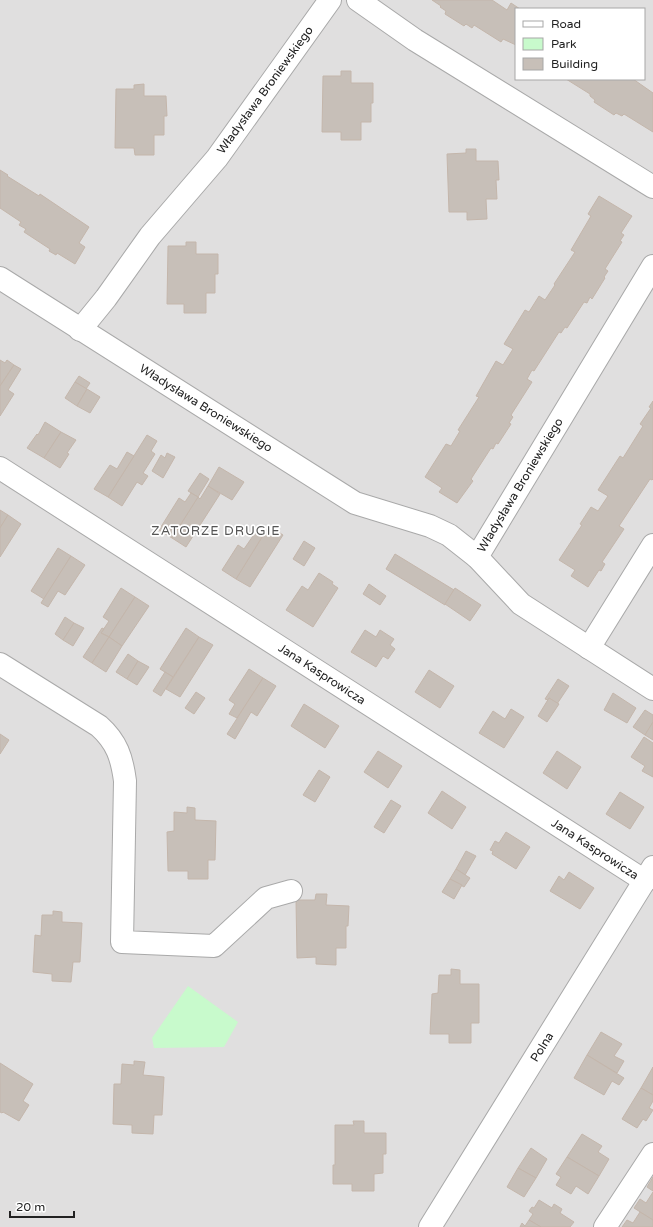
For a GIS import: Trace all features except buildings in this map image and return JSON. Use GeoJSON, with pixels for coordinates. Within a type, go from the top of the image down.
{"type":"FeatureCollection","features":[{"type":"Feature","properties":{"kind":"street","name":"Władysława Broniewskiego"},"geometry":{"type":"LineString","coordinates":[[80,330],[106,298],[150,236],[216,158],[330,0]]}},
{"type":"Feature","properties":{"kind":"street"},"geometry":{"type":"LineString","coordinates":[[358,0],[415,40],[653,187]]}},
{"type":"Feature","properties":{"kind":"street","name":"Władysława Broniewskiego"},"geometry":{"type":"LineString","coordinates":[[0,278],[355,503],[430,526],[449,536],[477,557],[653,266]]}},
{"type":"Feature","properties":{"kind":"street","name":"Jana Kasprowicza"},"geometry":{"type":"LineString","coordinates":[[0,468],[649,874]]}},
{"type":"Feature","properties":{"kind":"street"},"geometry":{"type":"LineString","coordinates":[[589,648],[653,545]]}},
{"type":"Feature","properties":{"kind":"street"},"geometry":{"type":"LineString","coordinates":[[477,557],[521,604],[653,689]]}},
{"type":"Feature","properties":{"kind":"street"},"geometry":{"type":"LineString","coordinates":[[0,664],[93,722],[108,735],[120,754],[125,781],[122,942],[214,946],[266,898],[292,891]]}},
{"type":"Feature","properties":{"kind":"street","name":"Polna"},"geometry":{"type":"LineString","coordinates":[[430,1227],[649,874]]}},
{"type":"Feature","properties":{"kind":"street"},"geometry":{"type":"LineString","coordinates":[[605,1227],[653,1154]]}},
{"type":"Feature","properties":{"kind":"shaded area"},"geometry":{"type":"Polygon","coordinates":[[[0,0],[653,0],[653,1227],[0,1227],[0,0]]]}},
{"type":"Feature","properties":{"kind":"green space"},"geometry":{"type":"Polygon","coordinates":[[[188,986],[238,1022],[224,1047],[154,1048],[152,1038],[188,986]]]}},
{"type":"Feature","properties":{"kind":"district","name":"ZATORZE DRUGIE"},"geometry":{"type":"Point","coordinates":[216,530]}}]}
